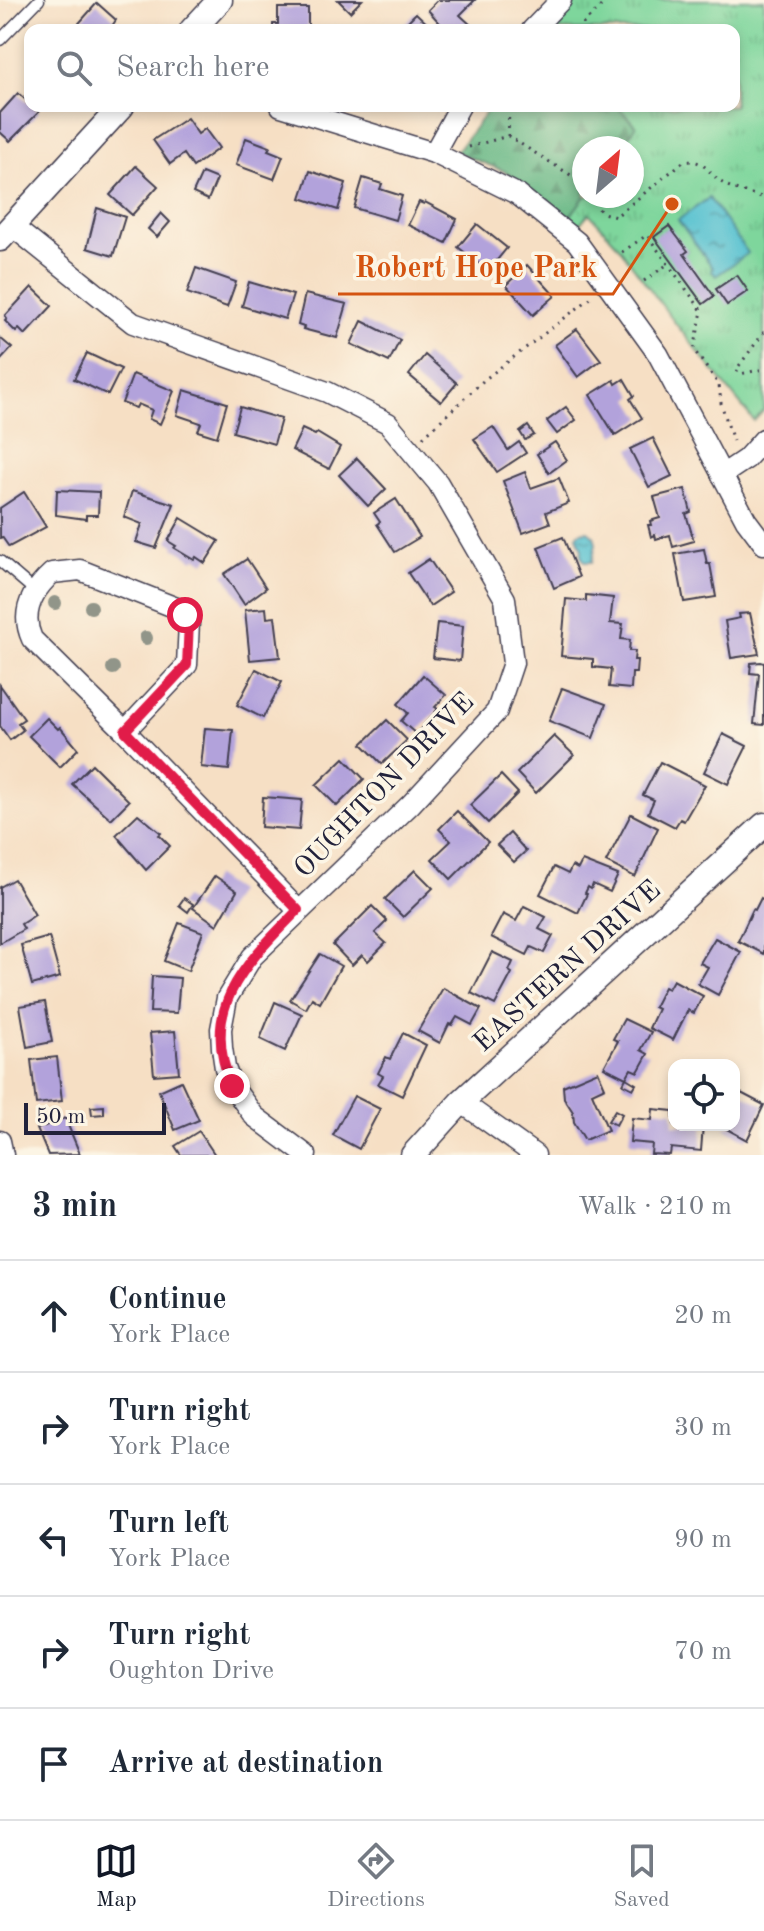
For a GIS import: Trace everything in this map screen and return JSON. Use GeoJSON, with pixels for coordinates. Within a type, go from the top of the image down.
{"type":"FeatureCollection","features":[{"type":"Feature","properties":{"kind":"street"},"geometry":{"type":"LineString","coordinates":[[198,24],[220,0]]}},
{"type":"Feature","properties":{"kind":"street"},"geometry":{"type":"LineString","coordinates":[[538,24],[561,0]]}},
{"type":"Feature","properties":{"kind":"street"},"geometry":{"type":"LineString","coordinates":[[6,233],[117,112]]}},
{"type":"Feature","properties":{"kind":"street"},"geometry":{"type":"LineString","coordinates":[[301,112],[434,153],[517,194],[577,242],[658,354],[746,520],[764,544]]}},
{"type":"Feature","properties":{"kind":"street"},"geometry":{"type":"LineString","coordinates":[[434,153],[457,112]]}},
{"type":"Feature","properties":{"kind":"street","name":"OUGHTON DRIVE"},"geometry":{"type":"LineString","coordinates":[[6,233],[133,323],[327,392],[388,423],[438,483],[505,599],[513,663],[497,711],[411,804],[252,957],[232,986],[223,1012],[222,1048],[228,1077],[246,1107],[265,1126],[306,1155]]}},
{"type":"Feature","properties":{"kind":"street"},"geometry":{"type":"LineString","coordinates":[[722,475],[746,459],[764,439]]}},
{"type":"Feature","properties":{"kind":"street"},"geometry":{"type":"LineString","coordinates":[[125,731],[187,665],[189,622],[179,609],[80,570],[52,573],[35,591],[25,619],[32,639],[298,910]]}},
{"type":"Feature","properties":{"kind":"street","name":"EASTERN DRIVE"},"geometry":{"type":"LineString","coordinates":[[413,1155],[461,1102],[764,825]]}},
{"type":"Feature","properties":{"kind":"street"},"geometry":{"type":"LineString","coordinates":[[461,1102],[535,1155]]}},
{"type":"Feature","properties":{"kind":"street"},"geometry":{"type":"LineString","coordinates":[[0,1141],[3,1155]]}},
{"type":"Feature","properties":{"kind":"lane"},"geometry":{"type":"LineString","coordinates":[[0,40],[39,0]]}},
{"type":"Feature","properties":{"kind":"lane"},"geometry":{"type":"LineString","coordinates":[[0,561],[35,591]]}},
{"type":"Feature","properties":{"kind":"path"},"geometry":{"type":"LineString","coordinates":[[583,24],[607,0]]}},
{"type":"Feature","properties":{"kind":"path"},"geometry":{"type":"LineString","coordinates":[[508,136],[509,112]]}},
{"type":"Feature","properties":{"kind":"path"},"geometry":{"type":"LineString","coordinates":[[466,148],[508,136],[572,176]]}},
{"type":"Feature","properties":{"kind":"path"},"geometry":{"type":"LineString","coordinates":[[644,194],[683,162],[692,160],[702,163],[721,182],[764,198]]}},
{"type":"Feature","properties":{"kind":"path"},"geometry":{"type":"LineString","coordinates":[[598,208],[615,217],[626,208]]}},
{"type":"Feature","properties":{"kind":"path"},"geometry":{"type":"LineString","coordinates":[[622,252],[647,235],[702,311],[694,350],[719,385],[721,403],[733,441]]}},
{"type":"Feature","properties":{"kind":"path"},"geometry":{"type":"LineString","coordinates":[[644,281],[668,264]]}},
{"type":"Feature","properties":{"kind":"path"},"geometry":{"type":"LineString","coordinates":[[410,449],[484,380],[609,285]]}},
{"type":"Feature","properties":{"kind":"path"},"geometry":{"type":"LineString","coordinates":[[764,332],[736,370],[740,374],[764,369]]}},
{"type":"Feature","properties":{"kind":"green space"},"geometry":{"type":"Polygon","coordinates":[[[564,0],[764,0],[764,410],[754,421],[616,243],[589,213],[578,226],[568,219],[576,208],[644,208],[644,136],[629,136],[636,126],[623,112],[740,112],[740,24],[550,24],[564,0]]]}},
{"type":"Feature","properties":{"kind":"green space"},"geometry":{"type":"Polygon","coordinates":[[[486,112],[623,112],[636,126],[629,136],[572,136],[572,208],[576,208],[568,219],[504,171],[456,152],[486,112]]]}},
{"type":"Feature","properties":{"kind":"water"},"geometry":{"type":"Polygon","coordinates":[[[709,198],[748,253],[716,276],[678,220],[709,198]]]}},
{"type":"Feature","properties":{"kind":"water"},"geometry":{"type":"Polygon","coordinates":[[[588,531],[594,536],[596,544],[592,562],[586,562],[581,557],[577,536],[580,532],[588,531]]]}},
{"type":"Feature","properties":{"kind":"building"},"geometry":{"type":"Polygon","coordinates":[[[338,0],[362,0],[350,12],[338,0]]]}},
{"type":"Feature","properties":{"kind":"building"},"geometry":{"type":"Polygon","coordinates":[[[438,0],[475,0],[460,15],[470,24],[441,24],[428,10],[438,0]]]}},
{"type":"Feature","properties":{"kind":"building"},"geometry":{"type":"Polygon","coordinates":[[[97,3],[116,20],[113,24],[78,24],[97,3]]]}},
{"type":"Feature","properties":{"kind":"building"},"geometry":{"type":"Polygon","coordinates":[[[278,8],[308,8],[308,24],[278,24],[278,8]]]}},
{"type":"Feature","properties":{"kind":"building"},"geometry":{"type":"Polygon","coordinates":[[[416,13],[428,24],[405,24],[416,13]]]}},
{"type":"Feature","properties":{"kind":"building"},"geometry":{"type":"Polygon","coordinates":[[[18,93],[24,98],[24,112],[39,112],[10,141],[0,132],[0,113],[18,93]]]}},
{"type":"Feature","properties":{"kind":"building"},"geometry":{"type":"Polygon","coordinates":[[[187,118],[198,134],[205,129],[219,148],[193,167],[184,154],[170,164],[153,140],[187,118]]]}},
{"type":"Feature","properties":{"kind":"building"},"geometry":{"type":"Polygon","coordinates":[[[246,138],[270,147],[268,150],[283,156],[274,179],[236,165],[246,138]]]}},
{"type":"Feature","properties":{"kind":"building"},"geometry":{"type":"Polygon","coordinates":[[[136,166],[158,186],[132,215],[110,195],[136,166]]]}},
{"type":"Feature","properties":{"kind":"building"},"geometry":{"type":"Polygon","coordinates":[[[310,171],[346,183],[338,210],[301,198],[310,171]]]}},
{"type":"Feature","properties":{"kind":"building"},"geometry":{"type":"Polygon","coordinates":[[[202,173],[217,179],[208,200],[193,193],[202,173]]]}},
{"type":"Feature","properties":{"kind":"building"},"geometry":{"type":"Polygon","coordinates":[[[363,178],[382,184],[380,189],[402,196],[395,220],[354,208],[363,178]]]}},
{"type":"Feature","properties":{"kind":"building"},"geometry":{"type":"Polygon","coordinates":[[[419,202],[425,202],[457,219],[446,243],[408,225],[419,202]]]}},
{"type":"Feature","properties":{"kind":"building"},"geometry":{"type":"Polygon","coordinates":[[[97,208],[125,217],[113,256],[87,248],[97,208]]]}},
{"type":"Feature","properties":{"kind":"building"},"geometry":{"type":"Polygon","coordinates":[[[161,213],[170,222],[157,237],[148,229],[161,213]]]}},
{"type":"Feature","properties":{"kind":"building"},"geometry":{"type":"Polygon","coordinates":[[[477,224],[507,248],[488,271],[458,247],[477,224]]]}},
{"type":"Feature","properties":{"kind":"building"},"geometry":{"type":"Polygon","coordinates":[[[669,226],[688,251],[684,254],[714,296],[703,304],[654,237],[669,226]]]}},
{"type":"Feature","properties":{"kind":"building"},"geometry":{"type":"Polygon","coordinates":[[[527,265],[555,296],[533,315],[506,285],[527,265]]]}},
{"type":"Feature","properties":{"kind":"building"},"geometry":{"type":"Polygon","coordinates":[[[196,268],[236,282],[227,307],[187,293],[196,268]]]}},
{"type":"Feature","properties":{"kind":"building"},"geometry":{"type":"Polygon","coordinates":[[[737,275],[748,291],[727,305],[716,289],[737,275]]]}},
{"type":"Feature","properties":{"kind":"building"},"geometry":{"type":"Polygon","coordinates":[[[249,282],[293,295],[285,319],[242,306],[249,282]]]}},
{"type":"Feature","properties":{"kind":"building"},"geometry":{"type":"Polygon","coordinates":[[[32,287],[52,306],[25,335],[19,329],[16,332],[5,321],[5,316],[32,287]]]}},
{"type":"Feature","properties":{"kind":"building"},"geometry":{"type":"Polygon","coordinates":[[[305,294],[347,304],[337,338],[298,325],[305,294]]]}},
{"type":"Feature","properties":{"kind":"building"},"geometry":{"type":"Polygon","coordinates":[[[362,321],[400,340],[389,362],[351,344],[362,321]]]}},
{"type":"Feature","properties":{"kind":"building"},"geometry":{"type":"Polygon","coordinates":[[[577,329],[601,360],[578,377],[555,345],[577,329]]]}},
{"type":"Feature","properties":{"kind":"building"},"geometry":{"type":"Polygon","coordinates":[[[0,338],[12,348],[0,361],[0,338]]]}},
{"type":"Feature","properties":{"kind":"building"},"geometry":{"type":"Polygon","coordinates":[[[87,353],[121,369],[108,395],[74,379],[87,353]]]}},
{"type":"Feature","properties":{"kind":"building"},"geometry":{"type":"Polygon","coordinates":[[[425,355],[457,383],[441,402],[409,375],[425,355]]]}},
{"type":"Feature","properties":{"kind":"building"},"geometry":{"type":"Polygon","coordinates":[[[133,374],[174,391],[160,424],[149,419],[152,410],[138,404],[136,408],[122,403],[133,374]]]}},
{"type":"Feature","properties":{"kind":"building"},"geometry":{"type":"Polygon","coordinates":[[[624,379],[634,396],[630,399],[642,418],[615,435],[590,395],[614,380],[616,384],[624,379]]]}},
{"type":"Feature","properties":{"kind":"building"},"geometry":{"type":"Polygon","coordinates":[[[184,390],[227,403],[217,437],[198,431],[201,423],[177,415],[184,390]]]}},
{"type":"Feature","properties":{"kind":"building"},"geometry":{"type":"Polygon","coordinates":[[[240,407],[281,419],[274,444],[233,432],[240,407]]]}},
{"type":"Feature","properties":{"kind":"building"},"geometry":{"type":"Polygon","coordinates":[[[566,407],[576,420],[557,434],[547,421],[566,407]]]}},
{"type":"Feature","properties":{"kind":"building"},"geometry":{"type":"Polygon","coordinates":[[[528,426],[534,435],[525,440],[520,432],[528,426]]]}},
{"type":"Feature","properties":{"kind":"building"},"geometry":{"type":"Polygon","coordinates":[[[493,427],[508,450],[519,442],[526,453],[497,472],[474,439],[493,427]]]}},
{"type":"Feature","properties":{"kind":"building"},"geometry":{"type":"Polygon","coordinates":[[[302,429],[315,435],[317,433],[340,447],[329,469],[292,450],[302,429]]]}},
{"type":"Feature","properties":{"kind":"building"},"geometry":{"type":"Polygon","coordinates":[[[653,438],[672,476],[649,487],[630,449],[653,438]]]}},
{"type":"Feature","properties":{"kind":"building"},"geometry":{"type":"Polygon","coordinates":[[[555,442],[567,460],[549,473],[537,454],[555,442]]]}},
{"type":"Feature","properties":{"kind":"building"},"geometry":{"type":"Polygon","coordinates":[[[357,458],[386,489],[368,506],[339,475],[357,458]]]}},
{"type":"Feature","properties":{"kind":"building"},"geometry":{"type":"Polygon","coordinates":[[[525,472],[531,488],[559,478],[569,503],[546,512],[550,523],[523,533],[503,481],[525,472]]]}},
{"type":"Feature","properties":{"kind":"building"},"geometry":{"type":"Polygon","coordinates":[[[685,489],[691,512],[686,514],[694,541],[673,547],[670,535],[656,539],[655,535],[651,537],[648,525],[651,525],[650,521],[660,518],[654,497],[685,489]]]}},
{"type":"Feature","properties":{"kind":"building"},"geometry":{"type":"Polygon","coordinates":[[[57,490],[99,492],[98,515],[86,515],[86,519],[56,515],[57,490]]]}},
{"type":"Feature","properties":{"kind":"building"},"geometry":{"type":"Polygon","coordinates":[[[132,491],[174,504],[156,548],[136,542],[142,524],[124,517],[132,491]]]}},
{"type":"Feature","properties":{"kind":"building"},"geometry":{"type":"Polygon","coordinates":[[[24,492],[46,527],[9,547],[0,538],[0,508],[24,492]]]}},
{"type":"Feature","properties":{"kind":"building"},"geometry":{"type":"Polygon","coordinates":[[[396,499],[420,537],[395,552],[377,524],[380,522],[374,513],[396,499]]]}},
{"type":"Feature","properties":{"kind":"building"},"geometry":{"type":"Polygon","coordinates":[[[181,518],[219,541],[205,563],[196,557],[194,560],[168,541],[181,518]]]}},
{"type":"Feature","properties":{"kind":"building"},"geometry":{"type":"Polygon","coordinates":[[[563,537],[579,577],[554,588],[538,547],[563,537]]]}},
{"type":"Feature","properties":{"kind":"building"},"geometry":{"type":"Polygon","coordinates":[[[704,549],[716,597],[684,602],[675,554],[704,549]]]}},
{"type":"Feature","properties":{"kind":"building"},"geometry":{"type":"Polygon","coordinates":[[[247,559],[266,588],[244,604],[224,574],[247,559]]]}},
{"type":"Feature","properties":{"kind":"building"},"geometry":{"type":"Polygon","coordinates":[[[429,559],[451,592],[430,606],[408,573],[429,559]]]}},
{"type":"Feature","properties":{"kind":"building"},"geometry":{"type":"Polygon","coordinates":[[[586,595],[613,598],[610,623],[623,624],[621,639],[630,640],[629,651],[635,651],[634,660],[637,660],[631,689],[609,687],[611,669],[593,667],[593,659],[561,656],[566,599],[586,601],[586,595]]]}},
{"type":"Feature","properties":{"kind":"building"},"geometry":{"type":"Polygon","coordinates":[[[266,608],[267,618],[275,617],[280,657],[250,660],[245,610],[266,608]]]}},
{"type":"Feature","properties":{"kind":"building"},"geometry":{"type":"Polygon","coordinates":[[[750,613],[759,654],[731,658],[725,621],[740,618],[739,614],[750,613]]]}},
{"type":"Feature","properties":{"kind":"building"},"geometry":{"type":"Polygon","coordinates":[[[437,623],[463,626],[460,661],[433,658],[437,623]]]}},
{"type":"Feature","properties":{"kind":"building"},"geometry":{"type":"Polygon","coordinates":[[[751,663],[764,663],[764,725],[754,724],[759,674],[750,673],[751,663]]]}},
{"type":"Feature","properties":{"kind":"building"},"geometry":{"type":"Polygon","coordinates":[[[256,669],[282,682],[263,718],[237,705],[256,669]]]}},
{"type":"Feature","properties":{"kind":"building"},"geometry":{"type":"Polygon","coordinates":[[[423,675],[446,695],[416,734],[401,721],[408,713],[398,704],[423,675]]]}},
{"type":"Feature","properties":{"kind":"building"},"geometry":{"type":"Polygon","coordinates":[[[0,685],[24,719],[18,723],[23,730],[10,740],[0,726],[0,685]]]}},
{"type":"Feature","properties":{"kind":"building"},"geometry":{"type":"Polygon","coordinates":[[[562,688],[606,704],[593,738],[549,721],[562,688]]]}},
{"type":"Feature","properties":{"kind":"building"},"geometry":{"type":"Polygon","coordinates":[[[47,718],[58,729],[60,727],[78,749],[60,767],[29,736],[47,718]]]}},
{"type":"Feature","properties":{"kind":"building"},"geometry":{"type":"Polygon","coordinates":[[[387,720],[407,740],[382,764],[362,744],[387,720]]]}},
{"type":"Feature","properties":{"kind":"building"},"geometry":{"type":"Polygon","coordinates":[[[205,728],[233,730],[229,770],[201,767],[205,728]]]}},
{"type":"Feature","properties":{"kind":"building"},"geometry":{"type":"Polygon","coordinates":[[[723,734],[747,746],[728,784],[704,772],[723,734]]]}},
{"type":"Feature","properties":{"kind":"building"},"geometry":{"type":"Polygon","coordinates":[[[554,736],[574,755],[536,793],[517,773],[554,736]]]}},
{"type":"Feature","properties":{"kind":"building"},"geometry":{"type":"Polygon","coordinates":[[[344,758],[364,779],[337,806],[316,785],[344,758]]]}},
{"type":"Feature","properties":{"kind":"building"},"geometry":{"type":"Polygon","coordinates":[[[660,762],[705,785],[684,821],[680,819],[675,827],[648,813],[654,800],[643,795],[660,762]]]}},
{"type":"Feature","properties":{"kind":"building"},"geometry":{"type":"Polygon","coordinates":[[[92,764],[129,801],[111,819],[72,784],[92,764]]]}},
{"type":"Feature","properties":{"kind":"building"},"geometry":{"type":"Polygon","coordinates":[[[501,775],[518,793],[488,823],[470,805],[501,775]]]}},
{"type":"Feature","properties":{"kind":"building"},"geometry":{"type":"Polygon","coordinates":[[[263,797],[302,800],[299,830],[261,827],[263,797]]]}},
{"type":"Feature","properties":{"kind":"building"},"geometry":{"type":"Polygon","coordinates":[[[457,811],[488,842],[451,879],[432,859],[451,841],[439,829],[457,811]]]}},
{"type":"Feature","properties":{"kind":"building"},"geometry":{"type":"Polygon","coordinates":[[[138,814],[161,833],[159,835],[170,846],[146,870],[116,835],[138,814]]]}},
{"type":"Feature","properties":{"kind":"building"},"geometry":{"type":"Polygon","coordinates":[[[631,814],[658,828],[635,877],[606,862],[631,814]]]}},
{"type":"Feature","properties":{"kind":"building"},"geometry":{"type":"Polygon","coordinates":[[[510,833],[526,851],[514,862],[497,845],[510,833]]]}},
{"type":"Feature","properties":{"kind":"building"},"geometry":{"type":"Polygon","coordinates":[[[582,861],[618,875],[610,892],[593,884],[591,889],[588,887],[578,913],[540,894],[554,867],[568,874],[572,866],[578,869],[582,861]]]}},
{"type":"Feature","properties":{"kind":"building"},"geometry":{"type":"Polygon","coordinates":[[[415,870],[433,888],[403,917],[385,899],[415,870]]]}},
{"type":"Feature","properties":{"kind":"building"},"geometry":{"type":"Polygon","coordinates":[[[215,876],[237,891],[217,925],[193,908],[215,876]]]}},
{"type":"Feature","properties":{"kind":"building"},"geometry":{"type":"Polygon","coordinates":[[[14,879],[35,915],[21,924],[24,929],[0,943],[0,887],[14,879]]]}},
{"type":"Feature","properties":{"kind":"building"},"geometry":{"type":"Polygon","coordinates":[[[184,898],[193,904],[188,912],[179,905],[184,898]]]}},
{"type":"Feature","properties":{"kind":"building"},"geometry":{"type":"Polygon","coordinates":[[[761,898],[764,900],[764,954],[738,941],[761,898]]]}},
{"type":"Feature","properties":{"kind":"building"},"geometry":{"type":"Polygon","coordinates":[[[372,906],[387,921],[375,933],[386,943],[368,961],[362,955],[352,965],[333,945],[372,906]]]}},
{"type":"Feature","properties":{"kind":"building"},"geometry":{"type":"Polygon","coordinates":[[[524,906],[546,917],[539,929],[553,936],[544,953],[531,947],[527,955],[491,937],[503,914],[516,921],[524,906]]]}},
{"type":"Feature","properties":{"kind":"building"},"geometry":{"type":"Polygon","coordinates":[[[179,923],[203,932],[188,971],[164,961],[179,923]]]}},
{"type":"Feature","properties":{"kind":"building"},"geometry":{"type":"Polygon","coordinates":[[[49,937],[60,977],[32,985],[21,945],[49,937]]]}},
{"type":"Feature","properties":{"kind":"building"},"geometry":{"type":"Polygon","coordinates":[[[715,938],[741,952],[718,995],[698,984],[708,967],[700,963],[715,938]]]}},
{"type":"Feature","properties":{"kind":"building"},"geometry":{"type":"Polygon","coordinates":[[[492,952],[513,962],[509,971],[512,973],[495,1005],[471,993],[492,952]]]}},
{"type":"Feature","properties":{"kind":"building"},"geometry":{"type":"Polygon","coordinates":[[[320,954],[341,966],[320,1003],[312,998],[306,1009],[290,1000],[320,954]]]}},
{"type":"Feature","properties":{"kind":"building"},"geometry":{"type":"Polygon","coordinates":[[[152,976],[180,978],[177,1013],[150,1012],[152,976]]]}},
{"type":"Feature","properties":{"kind":"building"},"geometry":{"type":"Polygon","coordinates":[[[673,980],[703,996],[694,1013],[688,1010],[673,1040],[649,1028],[658,1009],[654,1007],[664,987],[668,989],[673,980]]]}},
{"type":"Feature","properties":{"kind":"building"},"geometry":{"type":"Polygon","coordinates":[[[443,988],[481,1009],[472,1025],[457,1017],[452,1025],[449,1024],[440,1043],[418,1031],[443,988]]]}},
{"type":"Feature","properties":{"kind":"building"},"geometry":{"type":"Polygon","coordinates":[[[45,1002],[52,1042],[27,1047],[20,1006],[45,1002]]]}},
{"type":"Feature","properties":{"kind":"building"},"geometry":{"type":"Polygon","coordinates":[[[275,1002],[302,1014],[285,1051],[260,1039],[275,1002]]]}},
{"type":"Feature","properties":{"kind":"building"},"geometry":{"type":"Polygon","coordinates":[[[624,1019],[651,1032],[641,1050],[648,1054],[638,1072],[631,1069],[626,1078],[604,1067],[618,1041],[613,1039],[624,1019]]]}},
{"type":"Feature","properties":{"kind":"building"},"geometry":{"type":"Polygon","coordinates":[[[175,1031],[179,1073],[154,1075],[150,1033],[175,1031]]]}},
{"type":"Feature","properties":{"kind":"building"},"geometry":{"type":"Polygon","coordinates":[[[403,1033],[426,1045],[402,1096],[378,1084],[383,1076],[378,1073],[386,1057],[390,1059],[403,1033]]]}},
{"type":"Feature","properties":{"kind":"building"},"geometry":{"type":"Polygon","coordinates":[[[57,1057],[62,1101],[36,1104],[31,1060],[57,1057]]]}},
{"type":"Feature","properties":{"kind":"building"},"geometry":{"type":"Polygon","coordinates":[[[598,1071],[605,1087],[592,1093],[608,1130],[585,1140],[564,1098],[563,1086],[598,1071]]]}},
{"type":"Feature","properties":{"kind":"building"},"geometry":{"type":"Polygon","coordinates":[[[626,1078],[636,1084],[633,1089],[623,1084],[626,1078]]]}},
{"type":"Feature","properties":{"kind":"building"},"geometry":{"type":"Polygon","coordinates":[[[181,1081],[199,1120],[175,1130],[159,1091],[181,1081]]]}},
{"type":"Feature","properties":{"kind":"building"},"geometry":{"type":"Polygon","coordinates":[[[740,1095],[764,1105],[747,1140],[730,1131],[740,1131],[740,1095]]]}},
{"type":"Feature","properties":{"kind":"building"},"geometry":{"type":"Polygon","coordinates":[[[354,1096],[380,1109],[359,1149],[333,1135],[354,1096]]]}},
{"type":"Feature","properties":{"kind":"building"},"geometry":{"type":"Polygon","coordinates":[[[104,1106],[104,1114],[92,1115],[91,1107],[104,1106]]]}},
{"type":"Feature","properties":{"kind":"building"},"geometry":{"type":"Polygon","coordinates":[[[653,1109],[668,1110],[668,1131],[703,1131],[701,1151],[671,1148],[670,1155],[651,1154],[652,1144],[630,1142],[632,1118],[652,1120],[653,1109]]]}},
{"type":"Feature","properties":{"kind":"building"},"geometry":{"type":"Polygon","coordinates":[[[615,1110],[622,1114],[616,1125],[608,1121],[615,1110]]]}},
{"type":"Feature","properties":{"kind":"building"},"geometry":{"type":"Polygon","coordinates":[[[65,1118],[80,1154],[48,1155],[37,1129],[65,1118]]]}},
{"type":"Feature","properties":{"kind":"building"},"geometry":{"type":"Polygon","coordinates":[[[199,1131],[215,1155],[181,1155],[175,1146],[199,1131]]]}},
{"type":"Feature","properties":{"kind":"place","name":"Robert Hope Park"},"geometry":{"type":"Point","coordinates":[672,204]}},
{"type":"Feature","properties":{"kind":"route"},"geometry":{"type":"LineString","coordinates":[[185,615],[189,622],[187,665],[125,731],[298,910],[252,957],[227,998],[221,1029],[222,1048],[232,1086]]}}]}
